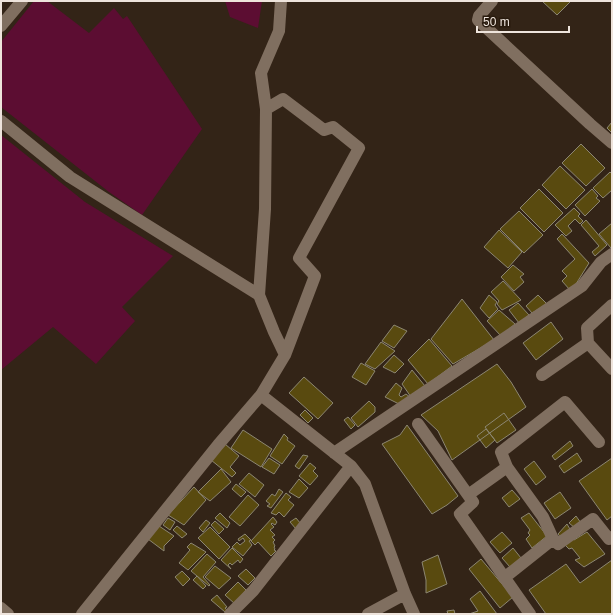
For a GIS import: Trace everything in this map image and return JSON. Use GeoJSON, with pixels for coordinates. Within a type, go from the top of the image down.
{"type":"FeatureCollection","features":[{"type":"Feature","properties":{"kind":"street"},"geometry":{"type":"LineString","coordinates":[[1,26],[22,1]]}},
{"type":"Feature","properties":{"kind":"street"},"geometry":{"type":"LineString","coordinates":[[281,1],[279,31],[261,73],[266,109],[265,209],[259,295],[285,355]]}},
{"type":"Feature","properties":{"kind":"street"},"geometry":{"type":"LineString","coordinates":[[492,1],[479,16],[478,20],[612,143]]}},
{"type":"Feature","properties":{"kind":"street"},"geometry":{"type":"LineString","coordinates":[[82,614],[218,445],[261,395],[285,355],[315,276],[299,258],[359,148],[333,127],[324,130],[283,99],[266,109]]}},
{"type":"Feature","properties":{"kind":"street"},"geometry":{"type":"LineString","coordinates":[[1,121],[70,177],[259,295]]}},
{"type":"Feature","properties":{"kind":"street"},"geometry":{"type":"LineString","coordinates":[[334,453],[582,286],[601,262],[612,254]]}},
{"type":"Feature","properties":{"kind":"street"},"geometry":{"type":"LineString","coordinates":[[612,305],[587,328],[588,343],[612,369]]}},
{"type":"Feature","properties":{"kind":"street"},"geometry":{"type":"LineString","coordinates":[[542,375],[588,343]]}},
{"type":"Feature","properties":{"kind":"street"},"geometry":{"type":"LineString","coordinates":[[261,395],[351,466],[365,484],[405,594],[414,614]]}},
{"type":"Feature","properties":{"kind":"street"},"geometry":{"type":"LineString","coordinates":[[599,442],[565,402],[501,452],[507,467],[543,517],[553,539],[558,544],[593,519],[609,539],[612,537]]}},
{"type":"Feature","properties":{"kind":"street"},"geometry":{"type":"LineString","coordinates":[[418,424],[472,502],[460,514],[530,614]]}},
{"type":"Feature","properties":{"kind":"street"},"geometry":{"type":"LineString","coordinates":[[230,614],[253,591],[351,466]]}},
{"type":"Feature","properties":{"kind":"street"},"geometry":{"type":"LineString","coordinates":[[468,495],[507,467]]}},
{"type":"Feature","properties":{"kind":"street"},"geometry":{"type":"LineString","coordinates":[[504,578],[553,539]]}},
{"type":"Feature","properties":{"kind":"street"},"geometry":{"type":"LineString","coordinates":[[368,614],[405,594]]}},
{"type":"Feature","properties":{"kind":"street"},"geometry":{"type":"LineString","coordinates":[[1,608],[8,614]]}},
{"type":"Feature","properties":{"kind":"shaded area"},"geometry":{"type":"Polygon","coordinates":[[[34,1],[47,1],[89,33],[114,8],[123,19],[127,16],[202,129],[142,215],[109,192],[1,107],[1,42],[34,1]]]}},
{"type":"Feature","properties":{"kind":"shaded area"},"geometry":{"type":"Polygon","coordinates":[[[225,1],[262,1],[258,28],[230,17],[225,1]]]}},
{"type":"Feature","properties":{"kind":"shaded area"},"geometry":{"type":"Polygon","coordinates":[[[1,135],[85,202],[173,256],[122,307],[135,321],[96,364],[53,327],[1,370],[1,135]]]}},
{"type":"Feature","properties":{"kind":"building"},"geometry":{"type":"Polygon","coordinates":[[[542,1],[571,1],[557,15],[542,1]]]}},
{"type":"Feature","properties":{"kind":"building"},"geometry":{"type":"Polygon","coordinates":[[[612,122],[612,133],[607,128],[612,122]]]}},
{"type":"Feature","properties":{"kind":"building"},"geometry":{"type":"Polygon","coordinates":[[[581,144],[605,168],[586,186],[562,163],[581,144]]]}},
{"type":"Feature","properties":{"kind":"building"},"geometry":{"type":"Polygon","coordinates":[[[560,166],[585,190],[566,209],[542,185],[560,166]]]}},
{"type":"Feature","properties":{"kind":"building"},"geometry":{"type":"Polygon","coordinates":[[[610,172],[612,174],[612,190],[603,198],[593,188],[610,172]]]}},
{"type":"Feature","properties":{"kind":"building"},"geometry":{"type":"Polygon","coordinates":[[[539,189],[563,213],[544,232],[520,208],[539,189]]]}},
{"type":"Feature","properties":{"kind":"building"},"geometry":{"type":"Polygon","coordinates":[[[592,189],[598,196],[596,198],[600,201],[585,216],[575,205],[592,189]]]}},
{"type":"Feature","properties":{"kind":"building"},"geometry":{"type":"Polygon","coordinates":[[[574,208],[580,214],[578,216],[583,221],[580,224],[575,219],[568,226],[572,231],[566,236],[555,225],[574,208]]]}},
{"type":"Feature","properties":{"kind":"building"},"geometry":{"type":"Polygon","coordinates":[[[519,211],[543,235],[524,253],[500,229],[519,211]]]}},
{"type":"Feature","properties":{"kind":"building"},"geometry":{"type":"Polygon","coordinates":[[[586,220],[607,245],[595,256],[592,252],[599,246],[581,225],[586,220]]]}},
{"type":"Feature","properties":{"kind":"building"},"geometry":{"type":"Polygon","coordinates":[[[612,223],[612,247],[611,248],[599,234],[612,223]]]}},
{"type":"Feature","properties":{"kind":"building"},"geometry":{"type":"Polygon","coordinates":[[[499,230],[522,252],[508,268],[484,247],[499,230]]]}},
{"type":"Feature","properties":{"kind":"building"},"geometry":{"type":"Polygon","coordinates":[[[562,234],[589,263],[576,284],[570,290],[562,281],[567,276],[562,271],[575,259],[557,239],[562,234]]]}},
{"type":"Feature","properties":{"kind":"building"},"geometry":{"type":"Polygon","coordinates":[[[513,265],[524,274],[520,277],[524,282],[514,291],[501,277],[513,265]]]}},
{"type":"Feature","properties":{"kind":"building"},"geometry":{"type":"Polygon","coordinates":[[[503,281],[521,300],[502,310],[497,304],[499,301],[491,292],[503,281]]]}},
{"type":"Feature","properties":{"kind":"building"},"geometry":{"type":"Polygon","coordinates":[[[489,295],[497,302],[495,305],[498,309],[489,318],[480,308],[489,295]]]}},
{"type":"Feature","properties":{"kind":"building"},"geometry":{"type":"Polygon","coordinates":[[[538,295],[547,304],[532,313],[526,306],[538,295]]]}},
{"type":"Feature","properties":{"kind":"building"},"geometry":{"type":"Polygon","coordinates":[[[462,299],[494,340],[453,364],[431,339],[462,299]]]}},
{"type":"Feature","properties":{"kind":"building"},"geometry":{"type":"Polygon","coordinates":[[[518,303],[529,315],[519,323],[509,310],[518,303]]]}},
{"type":"Feature","properties":{"kind":"building"},"geometry":{"type":"Polygon","coordinates":[[[499,310],[515,324],[501,336],[487,321],[499,310]]]}},
{"type":"Feature","properties":{"kind":"building"},"geometry":{"type":"Polygon","coordinates":[[[551,322],[563,339],[536,360],[523,343],[551,322]]]}},
{"type":"Feature","properties":{"kind":"building"},"geometry":{"type":"Polygon","coordinates":[[[394,325],[407,331],[394,348],[382,341],[394,325]]]}},
{"type":"Feature","properties":{"kind":"building"},"geometry":{"type":"Polygon","coordinates":[[[429,339],[452,366],[428,384],[408,360],[429,339]]]}},
{"type":"Feature","properties":{"kind":"building"},"geometry":{"type":"Polygon","coordinates":[[[381,342],[395,351],[375,369],[365,364],[381,342]]]}},
{"type":"Feature","properties":{"kind":"building"},"geometry":{"type":"Polygon","coordinates":[[[394,355],[404,364],[395,373],[383,367],[394,355]]]}},
{"type":"Feature","properties":{"kind":"building"},"geometry":{"type":"Polygon","coordinates":[[[361,363],[375,371],[366,385],[352,377],[361,363]]]}},
{"type":"Feature","properties":{"kind":"building"},"geometry":{"type":"Polygon","coordinates":[[[497,364],[511,382],[526,407],[452,460],[438,431],[421,415],[497,364]]]}},
{"type":"Feature","properties":{"kind":"building"},"geometry":{"type":"Polygon","coordinates":[[[412,370],[425,386],[411,397],[402,384],[412,370]]]}},
{"type":"Feature","properties":{"kind":"building"},"geometry":{"type":"Polygon","coordinates":[[[304,377],[333,403],[318,419],[289,393],[304,377]]]}},
{"type":"Feature","properties":{"kind":"building"},"geometry":{"type":"Polygon","coordinates":[[[396,383],[402,388],[399,395],[401,397],[406,394],[411,398],[401,405],[385,397],[396,383]]]}},
{"type":"Feature","properties":{"kind":"building"},"geometry":{"type":"Polygon","coordinates":[[[369,401],[375,407],[375,412],[358,427],[351,418],[369,401]]]}},
{"type":"Feature","properties":{"kind":"building"},"geometry":{"type":"Polygon","coordinates":[[[305,410],[313,418],[308,423],[300,415],[305,410]]]}},
{"type":"Feature","properties":{"kind":"building"},"geometry":{"type":"Polygon","coordinates":[[[504,413],[516,430],[497,443],[485,427],[504,413]]]}},
{"type":"Feature","properties":{"kind":"building"},"geometry":{"type":"Polygon","coordinates":[[[348,417],[355,425],[351,429],[344,420],[348,417]]]}},
{"type":"Feature","properties":{"kind":"building"},"geometry":{"type":"Polygon","coordinates":[[[407,425],[458,496],[432,514],[382,444],[400,435],[407,425]]]}},
{"type":"Feature","properties":{"kind":"building"},"geometry":{"type":"Polygon","coordinates":[[[486,429],[495,440],[486,448],[477,436],[486,429]]]}},
{"type":"Feature","properties":{"kind":"building"},"geometry":{"type":"Polygon","coordinates":[[[243,430],[272,449],[261,467],[231,448],[243,430]]]}},
{"type":"Feature","properties":{"kind":"building"},"geometry":{"type":"Polygon","coordinates":[[[284,434],[288,438],[287,440],[295,446],[282,464],[270,456],[284,434]]]}},
{"type":"Feature","properties":{"kind":"building"},"geometry":{"type":"Polygon","coordinates":[[[570,441],[573,446],[555,460],[552,456],[570,441]]]}},
{"type":"Feature","properties":{"kind":"building"},"geometry":{"type":"Polygon","coordinates":[[[225,444],[239,456],[230,467],[236,473],[232,477],[211,460],[225,444]]]}},
{"type":"Feature","properties":{"kind":"building"},"geometry":{"type":"Polygon","coordinates":[[[577,453],[582,461],[564,473],[559,466],[577,453]]]}},
{"type":"Feature","properties":{"kind":"building"},"geometry":{"type":"Polygon","coordinates":[[[303,455],[308,456],[299,469],[295,466],[303,455]]]}},
{"type":"Feature","properties":{"kind":"building"},"geometry":{"type":"Polygon","coordinates":[[[269,458],[280,465],[274,474],[262,467],[269,458]]]}},
{"type":"Feature","properties":{"kind":"building"},"geometry":{"type":"Polygon","coordinates":[[[612,458],[612,516],[607,520],[579,481],[612,458]]]}},
{"type":"Feature","properties":{"kind":"building"},"geometry":{"type":"Polygon","coordinates":[[[534,461],[546,477],[536,485],[524,469],[534,461]]]}},
{"type":"Feature","properties":{"kind":"building"},"geometry":{"type":"Polygon","coordinates":[[[310,463],[316,468],[313,471],[318,476],[310,485],[299,476],[310,463]]]}},
{"type":"Feature","properties":{"kind":"building"},"geometry":{"type":"Polygon","coordinates":[[[221,469],[231,482],[210,501],[198,492],[221,469]]]}},
{"type":"Feature","properties":{"kind":"building"},"geometry":{"type":"Polygon","coordinates":[[[249,473],[264,485],[255,497],[239,484],[249,473]]]}},
{"type":"Feature","properties":{"kind":"building"},"geometry":{"type":"Polygon","coordinates":[[[299,479],[308,488],[299,498],[289,492],[299,479]]]}},
{"type":"Feature","properties":{"kind":"building"},"geometry":{"type":"Polygon","coordinates":[[[236,484],[246,492],[241,497],[232,489],[236,484]]]}},
{"type":"Feature","properties":{"kind":"building"},"geometry":{"type":"Polygon","coordinates":[[[194,487],[206,500],[184,525],[168,515],[194,487]]]}},
{"type":"Feature","properties":{"kind":"building"},"geometry":{"type":"Polygon","coordinates":[[[279,489],[283,492],[271,508],[267,506],[270,504],[266,501],[272,494],[275,496],[279,489]]]}},
{"type":"Feature","properties":{"kind":"building"},"geometry":{"type":"Polygon","coordinates":[[[512,490],[520,499],[509,507],[502,498],[512,490]]]}},
{"type":"Feature","properties":{"kind":"building"},"geometry":{"type":"Polygon","coordinates":[[[560,492],[571,508],[555,519],[544,503],[560,492]]]}},
{"type":"Feature","properties":{"kind":"building"},"geometry":{"type":"Polygon","coordinates":[[[286,493],[291,497],[288,500],[294,505],[284,517],[279,512],[276,515],[271,513],[286,493]]]}},
{"type":"Feature","properties":{"kind":"building"},"geometry":{"type":"Polygon","coordinates":[[[248,495],[259,505],[240,526],[229,517],[248,495]]]}},
{"type":"Feature","properties":{"kind":"building"},"geometry":{"type":"Polygon","coordinates":[[[220,513],[230,523],[227,528],[215,518],[220,513]]]}},
{"type":"Feature","properties":{"kind":"building"},"geometry":{"type":"Polygon","coordinates":[[[529,513],[547,536],[532,548],[526,539],[530,535],[528,533],[530,530],[521,518],[529,513]]]}},
{"type":"Feature","properties":{"kind":"building"},"geometry":{"type":"Polygon","coordinates":[[[576,516],[581,523],[575,528],[569,523],[576,516]]]}},
{"type":"Feature","properties":{"kind":"building"},"geometry":{"type":"Polygon","coordinates":[[[273,517],[277,522],[275,525],[272,523],[271,524],[274,527],[270,530],[275,535],[272,537],[275,540],[273,542],[275,546],[274,550],[276,551],[271,556],[258,542],[255,545],[251,541],[273,517]]]}},
{"type":"Feature","properties":{"kind":"building"},"geometry":{"type":"Polygon","coordinates":[[[168,518],[175,522],[170,530],[163,525],[168,518]]]}},
{"type":"Feature","properties":{"kind":"building"},"geometry":{"type":"Polygon","coordinates":[[[296,518],[301,524],[296,529],[290,522],[296,518]]]}},
{"type":"Feature","properties":{"kind":"building"},"geometry":{"type":"Polygon","coordinates":[[[206,520],[210,523],[203,532],[199,528],[206,520]]]}},
{"type":"Feature","properties":{"kind":"building"},"geometry":{"type":"Polygon","coordinates":[[[215,521],[224,529],[219,534],[211,525],[215,521]]]}},
{"type":"Feature","properties":{"kind":"building"},"geometry":{"type":"Polygon","coordinates":[[[567,524],[571,531],[561,538],[558,534],[567,524]]]}},
{"type":"Feature","properties":{"kind":"building"},"geometry":{"type":"Polygon","coordinates":[[[159,526],[174,536],[164,546],[164,551],[148,539],[159,526]]]}},
{"type":"Feature","properties":{"kind":"building"},"geometry":{"type":"Polygon","coordinates":[[[177,526],[187,534],[182,538],[173,530],[177,526]]]}},
{"type":"Feature","properties":{"kind":"building"},"geometry":{"type":"Polygon","coordinates":[[[210,527],[230,547],[219,559],[198,538],[210,527]]]}},
{"type":"Feature","properties":{"kind":"building"},"geometry":{"type":"Polygon","coordinates":[[[502,532],[512,543],[500,553],[490,542],[502,532]]]}},
{"type":"Feature","properties":{"kind":"building"},"geometry":{"type":"Polygon","coordinates":[[[587,532],[605,554],[584,567],[575,560],[580,558],[572,548],[569,549],[564,544],[572,538],[574,540],[587,532]]]}},
{"type":"Feature","properties":{"kind":"building"},"geometry":{"type":"Polygon","coordinates":[[[245,534],[251,540],[249,541],[252,545],[243,556],[232,547],[237,542],[240,545],[245,541],[243,538],[239,541],[238,539],[245,534]]]}},
{"type":"Feature","properties":{"kind":"building"},"geometry":{"type":"Polygon","coordinates":[[[191,543],[206,552],[188,570],[179,563],[190,550],[187,547],[191,543]]]}},
{"type":"Feature","properties":{"kind":"building"},"geometry":{"type":"Polygon","coordinates":[[[232,548],[243,559],[240,563],[238,560],[232,565],[230,563],[228,565],[231,569],[221,560],[232,548]]]}},
{"type":"Feature","properties":{"kind":"building"},"geometry":{"type":"Polygon","coordinates":[[[513,548],[521,558],[510,567],[502,558],[513,548]]]}},
{"type":"Feature","properties":{"kind":"building"},"geometry":{"type":"Polygon","coordinates":[[[207,554],[216,562],[203,577],[210,585],[209,586],[191,571],[207,554]]]}},
{"type":"Feature","properties":{"kind":"building"},"geometry":{"type":"Polygon","coordinates":[[[438,555],[447,584],[426,593],[426,580],[422,562],[438,555]]]}},
{"type":"Feature","properties":{"kind":"building"},"geometry":{"type":"Polygon","coordinates":[[[481,559],[513,597],[500,608],[469,569],[481,559]]]}},
{"type":"Feature","properties":{"kind":"building"},"geometry":{"type":"Polygon","coordinates":[[[612,560],[612,614],[546,614],[529,590],[566,564],[580,583],[612,560]]]}},
{"type":"Feature","properties":{"kind":"building"},"geometry":{"type":"Polygon","coordinates":[[[215,566],[231,578],[219,589],[205,577],[215,566]]]}},
{"type":"Feature","properties":{"kind":"building"},"geometry":{"type":"Polygon","coordinates":[[[246,569],[255,578],[248,585],[238,576],[246,569]]]}},
{"type":"Feature","properties":{"kind":"building"},"geometry":{"type":"Polygon","coordinates":[[[182,571],[190,579],[183,586],[175,577],[182,571]]]}},
{"type":"Feature","properties":{"kind":"building"},"geometry":{"type":"Polygon","coordinates":[[[197,576],[206,586],[203,589],[193,580],[197,576]]]}},
{"type":"Feature","properties":{"kind":"building"},"geometry":{"type":"Polygon","coordinates":[[[238,582],[246,590],[235,604],[225,595],[238,582]]]}},
{"type":"Feature","properties":{"kind":"building"},"geometry":{"type":"Polygon","coordinates":[[[480,591],[497,614],[469,614],[478,611],[470,599],[480,591]]]}},
{"type":"Feature","properties":{"kind":"building"},"geometry":{"type":"Polygon","coordinates":[[[217,595],[227,607],[225,608],[227,610],[225,612],[211,600],[217,595]]]}},
{"type":"Feature","properties":{"kind":"building"},"geometry":{"type":"Polygon","coordinates":[[[454,610],[455,614],[448,614],[447,611],[454,610]]]}}]}
